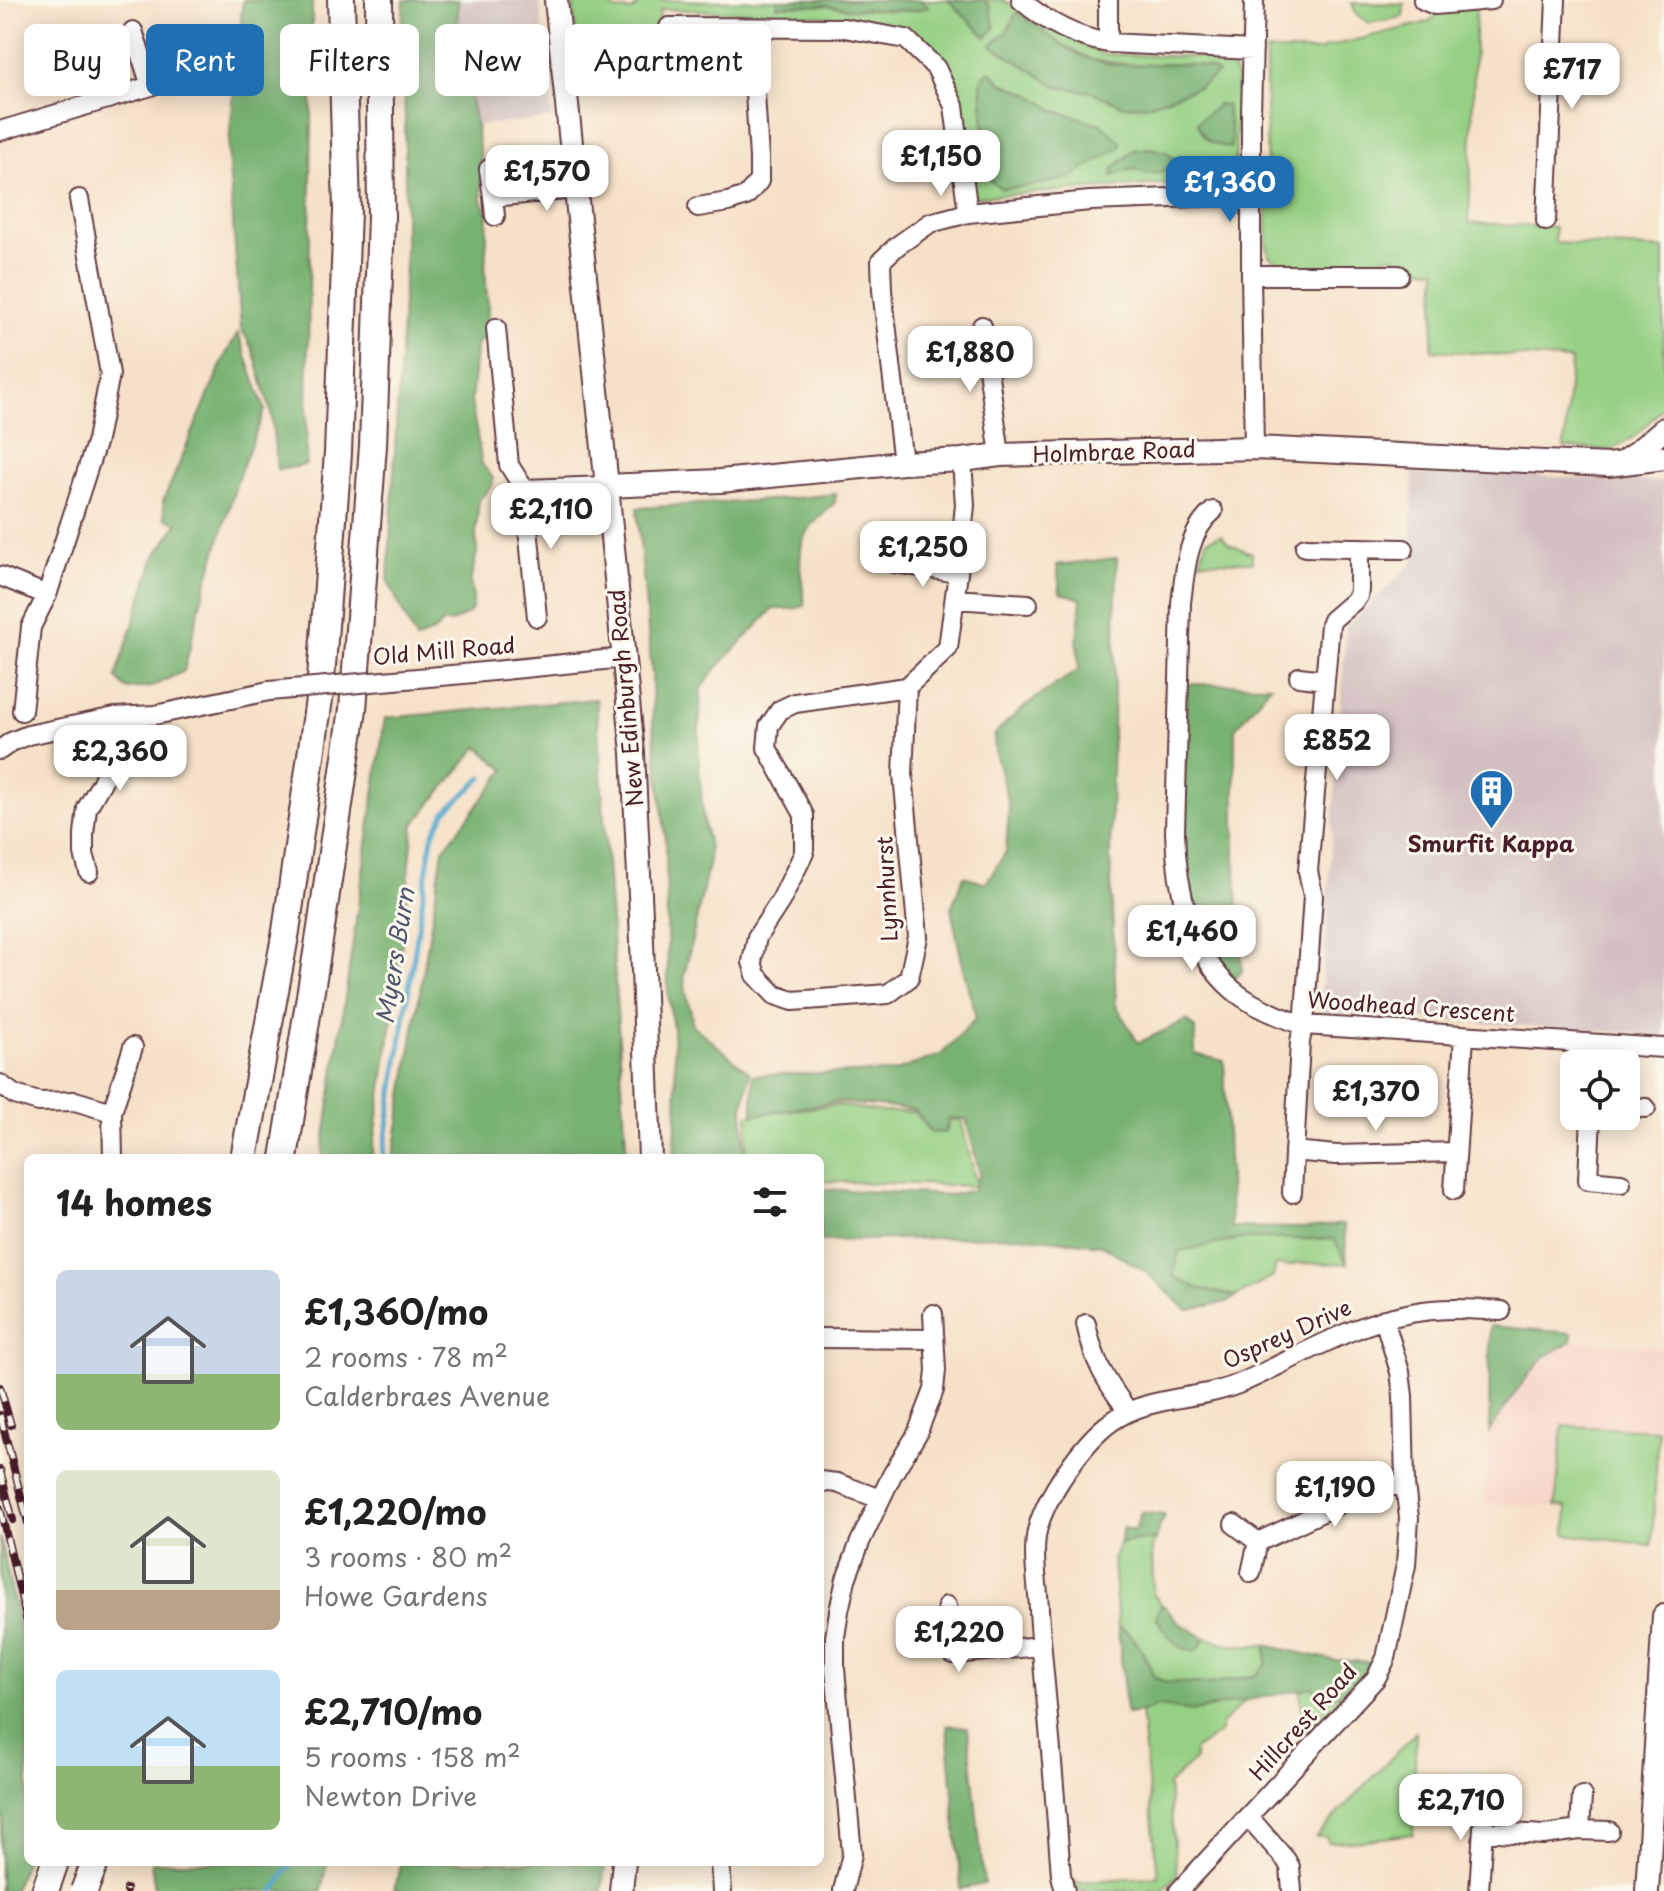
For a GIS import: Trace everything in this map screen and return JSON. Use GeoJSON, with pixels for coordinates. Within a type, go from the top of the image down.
{"type":"FeatureCollection","features":[{"type":"Feature","properties":{"kind":"highway"},"geometry":{"type":"LineString","coordinates":[[245,1154],[286,931],[320,692],[338,453],[347,211],[341,0]]}},
{"type":"Feature","properties":{"kind":"highway"},"geometry":{"type":"LineString","coordinates":[[285,1154],[353,709],[374,416],[381,217],[379,0]]}},
{"type":"Feature","properties":{"kind":"highway"},"geometry":{"type":"LineString","coordinates":[[45,1891],[54,1866]]}},
{"type":"Feature","properties":{"kind":"highway"},"geometry":{"type":"LineString","coordinates":[[84,1891],[93,1866]]}},
{"type":"Feature","properties":{"kind":"main road","name":"New Edinburgh Road"},"geometry":{"type":"LineString","coordinates":[[556,0],[633,753],[650,1154]]}},
{"type":"Feature","properties":{"kind":"main road"},"geometry":{"type":"LineString","coordinates":[[1622,463],[1664,429]]}},
{"type":"Feature","properties":{"kind":"main road","name":"Holmbrae Road"},"geometry":{"type":"LineString","coordinates":[[607,486],[720,481],[1000,455],[1254,448],[1608,465],[1664,458]]}},
{"type":"Feature","properties":{"kind":"main road"},"geometry":{"type":"LineString","coordinates":[[1647,1891],[1664,1616]]}},
{"type":"Feature","properties":{"kind":"main road"},"geometry":{"type":"LineString","coordinates":[[621,1891],[624,1866]]}},
{"type":"Feature","properties":{"kind":"street"},"geometry":{"type":"LineString","coordinates":[[1021,0],[1077,36],[1108,43],[1253,50]]}},
{"type":"Feature","properties":{"kind":"street"},"geometry":{"type":"LineString","coordinates":[[1108,0],[1108,43]]}},
{"type":"Feature","properties":{"kind":"street"},"geometry":{"type":"LineString","coordinates":[[1254,0],[1251,115],[1254,448]]}},
{"type":"Feature","properties":{"kind":"street"},"geometry":{"type":"LineString","coordinates":[[1424,1],[1435,5],[1491,0]]}},
{"type":"Feature","properties":{"kind":"street"},"geometry":{"type":"LineString","coordinates":[[1546,221],[1556,0]]}},
{"type":"Feature","properties":{"kind":"street"},"geometry":{"type":"LineString","coordinates":[[771,28],[844,28],[906,39],[936,68],[954,106],[968,213]]}},
{"type":"Feature","properties":{"kind":"street"},"geometry":{"type":"LineString","coordinates":[[0,131],[151,86],[133,31]]}},
{"type":"Feature","properties":{"kind":"street"},"geometry":{"type":"LineString","coordinates":[[698,207],[746,196],[759,181],[755,96]]}},
{"type":"Feature","properties":{"kind":"street"},"geometry":{"type":"LineString","coordinates":[[489,169],[495,216]]}},
{"type":"Feature","properties":{"kind":"street"},"geometry":{"type":"LineString","coordinates":[[493,197],[576,189]]}},
{"type":"Feature","properties":{"kind":"street"},"geometry":{"type":"LineString","coordinates":[[903,463],[881,261],[897,246],[930,223],[968,213],[1090,201],[1252,195]]}},
{"type":"Feature","properties":{"kind":"street"},"geometry":{"type":"LineString","coordinates":[[22,711],[31,627],[47,595],[97,440],[110,374],[79,199]]}},
{"type":"Feature","properties":{"kind":"street"},"geometry":{"type":"LineString","coordinates":[[1251,275],[1399,275]]}},
{"type":"Feature","properties":{"kind":"street"},"geometry":{"type":"LineString","coordinates":[[982,326],[1000,455]]}},
{"type":"Feature","properties":{"kind":"street"},"geometry":{"type":"LineString","coordinates":[[496,328],[509,465],[524,489],[537,617]]}},
{"type":"Feature","properties":{"kind":"street"},"geometry":{"type":"LineString","coordinates":[[907,687],[948,648],[965,505],[962,460]]}},
{"type":"Feature","properties":{"kind":"street"},"geometry":{"type":"LineString","coordinates":[[524,489],[607,486]]}},
{"type":"Feature","properties":{"kind":"street","name":"Woodhead Crescent"},"geometry":{"type":"LineString","coordinates":[[1213,511],[1199,526],[1193,542],[1185,569],[1181,603],[1176,860],[1192,930],[1216,972],[1257,1006],[1304,1025],[1664,1048]]}},
{"type":"Feature","properties":{"kind":"street"},"geometry":{"type":"LineString","coordinates":[[1305,547],[1404,549]]}},
{"type":"Feature","properties":{"kind":"street"},"geometry":{"type":"LineString","coordinates":[[1292,1193],[1300,1042],[1304,1025],[1313,896],[1308,871],[1330,625],[1354,601],[1359,590],[1359,548]]}},
{"type":"Feature","properties":{"kind":"street"},"geometry":{"type":"LineString","coordinates":[[894,563],[958,573]]}},
{"type":"Feature","properties":{"kind":"street"},"geometry":{"type":"LineString","coordinates":[[0,576],[47,595]]}},
{"type":"Feature","properties":{"kind":"street"},"geometry":{"type":"LineString","coordinates":[[955,599],[1028,604]]}},
{"type":"Feature","properties":{"kind":"street","name":"Old Mill Road"},"geometry":{"type":"LineString","coordinates":[[0,750],[28,735],[115,717],[155,715],[269,691],[624,658]]}},
{"type":"Feature","properties":{"kind":"street"},"geometry":{"type":"LineString","coordinates":[[1299,677],[1325,680]]}},
{"type":"Feature","properties":{"kind":"street","name":"Lynnhurst"},"geometry":{"type":"LineString","coordinates":[[907,687],[903,774],[918,937],[909,978],[888,994],[793,1001],[775,995],[756,975],[752,962],[757,937],[781,900],[804,853],[804,815],[767,748],[769,726],[780,710],[795,703],[907,687]]}},
{"type":"Feature","properties":{"kind":"street"},"geometry":{"type":"LineString","coordinates":[[89,872],[84,854],[87,808],[113,754],[115,717]]}},
{"type":"Feature","properties":{"kind":"street"},"geometry":{"type":"LineString","coordinates":[[1454,1190],[1464,1036]]}},
{"type":"Feature","properties":{"kind":"street"},"geometry":{"type":"LineString","coordinates":[[1578,1043],[1578,1050]]}},
{"type":"Feature","properties":{"kind":"street"},"geometry":{"type":"LineString","coordinates":[[113,1154],[112,1112],[133,1047]]}},
{"type":"Feature","properties":{"kind":"street"},"geometry":{"type":"LineString","coordinates":[[0,1084],[15,1095],[39,1102],[75,1101],[112,1112]]}},
{"type":"Feature","properties":{"kind":"street"},"geometry":{"type":"LineString","coordinates":[[1640,1108],[1646,1108]]}},
{"type":"Feature","properties":{"kind":"street"},"geometry":{"type":"LineString","coordinates":[[1590,1130],[1588,1180],[1621,1183]]}},
{"type":"Feature","properties":{"kind":"street"},"geometry":{"type":"LineString","coordinates":[[1294,1151],[1336,1155],[1456,1152]]}},
{"type":"Feature","properties":{"kind":"street","name":"Osprey Drive"},"geometry":{"type":"LineString","coordinates":[[1065,1891],[1061,1875],[1041,1646],[1036,1544],[1040,1521],[1061,1481],[1089,1441],[1128,1411],[1226,1388],[1354,1329],[1384,1319],[1413,1312],[1456,1308],[1501,1311]]}},
{"type":"Feature","properties":{"kind":"street"},"geometry":{"type":"LineString","coordinates":[[843,1891],[852,1854],[828,1638],[860,1542],[892,1475],[917,1434],[934,1390],[933,1314]]}},
{"type":"Feature","properties":{"kind":"street","name":"Hillcrest Road"},"geometry":{"type":"LineString","coordinates":[[1179,1891],[1376,1678],[1386,1658],[1406,1565],[1409,1518],[1400,1372],[1384,1319]]}},
{"type":"Feature","properties":{"kind":"street"},"geometry":{"type":"LineString","coordinates":[[1086,1324],[1100,1370],[1128,1411]]}},
{"type":"Feature","properties":{"kind":"street"},"geometry":{"type":"LineString","coordinates":[[824,1338],[933,1339]]}},
{"type":"Feature","properties":{"kind":"street"},"geometry":{"type":"LineString","coordinates":[[824,1481],[837,1483],[880,1499]]}},
{"type":"Feature","properties":{"kind":"street"},"geometry":{"type":"LineString","coordinates":[[1258,1542],[1367,1491],[1405,1484]]}},
{"type":"Feature","properties":{"kind":"street"},"geometry":{"type":"LineString","coordinates":[[1234,1524],[1258,1542]]}},
{"type":"Feature","properties":{"kind":"street"},"geometry":{"type":"LineString","coordinates":[[1251,1573],[1258,1542]]}},
{"type":"Feature","properties":{"kind":"street"},"geometry":{"type":"LineString","coordinates":[[947,1606],[953,1654],[1041,1646]]}},
{"type":"Feature","properties":{"kind":"street"},"geometry":{"type":"LineString","coordinates":[[1479,1891],[1485,1796]]}},
{"type":"Feature","properties":{"kind":"street"},"geometry":{"type":"LineString","coordinates":[[1580,1830],[1582,1796]]}},
{"type":"Feature","properties":{"kind":"street"},"geometry":{"type":"LineString","coordinates":[[1248,1816],[1286,1860],[1290,1867],[1292,1891]]}},
{"type":"Feature","properties":{"kind":"street"},"geometry":{"type":"LineString","coordinates":[[1483,1831],[1543,1835],[1580,1830],[1609,1831]]}},
{"type":"Feature","properties":{"kind":"street"},"geometry":{"type":"LineString","coordinates":[[720,1866],[722,1891]]}},
{"type":"Feature","properties":{"kind":"shaded area"},"geometry":{"type":"Polygon","coordinates":[[[455,0],[539,0],[542,24],[455,24],[455,0]]]}},
{"type":"Feature","properties":{"kind":"shaded area"},"geometry":{"type":"Polygon","coordinates":[[[549,91],[552,118],[456,128],[456,96],[549,96],[549,91]]]}},
{"type":"Feature","properties":{"kind":"shaded area"},"geometry":{"type":"Polygon","coordinates":[[[1413,470],[1664,482],[1664,1035],[1320,1012],[1346,627],[1415,561],[1411,550],[1413,470]]]}},
{"type":"Feature","properties":{"kind":"shaded area"},"geometry":{"type":"Polygon","coordinates":[[[1572,1341],[1663,1348],[1658,1430],[1563,1426],[1555,1506],[1485,1503],[1489,1432],[1519,1387],[1544,1357],[1572,1341]]]}},
{"type":"Feature","properties":{"kind":"green space"},"geometry":{"type":"Polygon","coordinates":[[[243,0],[312,0],[312,24],[280,24],[280,96],[312,96],[312,118],[306,465],[277,470],[271,412],[253,350],[241,328],[228,153],[234,96],[264,96],[264,24],[241,24],[243,0]]]}},
{"type":"Feature","properties":{"kind":"green space"},"geometry":{"type":"Polygon","coordinates":[[[404,0],[458,0],[457,24],[435,24],[435,96],[470,96],[481,162],[482,199],[488,214],[485,271],[487,338],[477,342],[471,402],[482,464],[493,478],[493,484],[479,500],[477,552],[470,583],[472,609],[468,614],[441,624],[435,631],[416,640],[388,581],[405,264],[404,96],[419,96],[419,24],[402,24],[404,0]]]}},
{"type":"Feature","properties":{"kind":"green space"},"geometry":{"type":"Polygon","coordinates":[[[573,0],[605,0],[615,10],[632,11],[643,0],[777,0],[777,6],[826,5],[847,9],[913,11],[927,7],[920,0],[948,0],[986,37],[989,6],[984,0],[1003,0],[1101,54],[1230,58],[1237,82],[1235,179],[974,197],[954,78],[922,36],[823,16],[661,9],[658,24],[575,24],[573,0]],[[1017,13],[1006,33],[991,45],[1058,87],[1092,92],[1124,106],[1200,65],[1132,65],[1092,60],[1051,38],[1017,13]],[[990,72],[981,82],[987,171],[1101,124],[1056,111],[1031,95],[1002,83],[990,72]],[[1150,148],[1134,150],[1113,169],[1133,169],[1149,174],[1178,164],[1168,153],[1150,148]]]}},
{"type":"Feature","properties":{"kind":"green space"},"geometry":{"type":"Polygon","coordinates":[[[777,0],[920,0],[928,7],[913,11],[847,9],[826,5],[777,6],[777,0]]]}},
{"type":"Feature","properties":{"kind":"green space"},"geometry":{"type":"Polygon","coordinates":[[[948,0],[984,0],[989,5],[995,28],[986,37],[948,0]]]}},
{"type":"Feature","properties":{"kind":"green space"},"geometry":{"type":"Polygon","coordinates":[[[1352,3],[1404,4],[1403,17],[1370,23],[1357,15],[1352,3]]]}},
{"type":"Feature","properties":{"kind":"green space"},"geometry":{"type":"Polygon","coordinates":[[[1476,7],[1469,223],[1555,227],[1555,243],[1664,249],[1664,406],[1637,435],[1611,450],[1564,448],[1571,360],[1432,350],[1437,269],[1404,268],[1396,257],[1384,256],[1379,266],[1372,268],[1287,269],[1269,256],[1266,51],[1322,51],[1323,48],[1428,22],[1444,9],[1476,7]]]}},
{"type":"Feature","properties":{"kind":"green space"},"geometry":{"type":"Polygon","coordinates":[[[1017,12],[1062,44],[1090,59],[1121,64],[1192,65],[1218,73],[1199,87],[1148,105],[1124,106],[1092,92],[1058,87],[991,45],[1006,33],[1017,12]]]}},
{"type":"Feature","properties":{"kind":"green space"},"geometry":{"type":"Polygon","coordinates":[[[990,71],[1002,83],[1031,95],[1056,111],[1101,124],[1121,142],[1120,147],[1068,179],[1002,189],[992,182],[987,171],[981,81],[990,71]]]}},
{"type":"Feature","properties":{"kind":"green space"},"geometry":{"type":"Polygon","coordinates":[[[1218,105],[1226,105],[1232,138],[1230,148],[1209,141],[1197,122],[1218,105]]]}},
{"type":"Feature","properties":{"kind":"green space"},"geometry":{"type":"Polygon","coordinates":[[[1150,148],[1168,153],[1179,164],[1158,173],[1149,174],[1133,169],[1112,176],[1113,169],[1134,150],[1150,148]]]}},
{"type":"Feature","properties":{"kind":"green space"},"geometry":{"type":"Polygon","coordinates":[[[238,333],[265,410],[240,472],[201,601],[184,671],[151,687],[126,689],[116,677],[155,557],[178,523],[165,518],[163,502],[225,356],[238,333]]]}},
{"type":"Feature","properties":{"kind":"green space"},"geometry":{"type":"Polygon","coordinates":[[[836,494],[835,502],[811,526],[801,547],[805,606],[773,609],[714,671],[701,690],[698,753],[709,861],[684,977],[692,1025],[750,1073],[743,1108],[745,1154],[674,1154],[677,1109],[668,994],[666,844],[653,724],[652,675],[637,508],[836,494]]]}},
{"type":"Feature","properties":{"kind":"green space"},"geometry":{"type":"Polygon","coordinates":[[[1221,535],[1229,544],[1252,553],[1252,562],[1200,561],[1207,540],[1221,535]]]}},
{"type":"Feature","properties":{"kind":"green space"},"geometry":{"type":"Polygon","coordinates":[[[1117,558],[1110,856],[1116,1005],[1138,1043],[1187,1020],[1195,1029],[1195,1054],[1224,1061],[1231,1227],[1306,1228],[1344,1224],[1347,1264],[1334,1239],[1242,1239],[1179,1251],[1173,1276],[1197,1288],[1237,1296],[1227,1302],[1187,1310],[1146,1272],[1102,1245],[1020,1236],[824,1241],[824,1189],[951,1195],[973,1190],[980,1174],[966,1119],[949,1118],[945,1132],[932,1133],[915,1110],[837,1102],[753,1115],[753,1075],[893,1072],[941,1055],[976,1018],[951,908],[964,876],[986,883],[1006,852],[1009,806],[994,735],[1014,715],[1079,670],[1077,642],[1081,599],[1060,592],[1057,565],[1117,558]]]}},
{"type":"Feature","properties":{"kind":"green space"},"geometry":{"type":"Polygon","coordinates":[[[1187,684],[1271,685],[1235,729],[1235,858],[1242,971],[1232,980],[1207,946],[1193,907],[1183,847],[1187,684]]]}},
{"type":"Feature","properties":{"kind":"green space"},"geometry":{"type":"Polygon","coordinates":[[[596,699],[627,1154],[394,1154],[443,850],[505,770],[478,747],[414,824],[398,978],[373,1154],[323,1154],[385,718],[596,699]]]}},
{"type":"Feature","properties":{"kind":"green space"},"geometry":{"type":"Polygon","coordinates":[[[837,1105],[883,1112],[914,1112],[930,1132],[946,1133],[949,1120],[961,1120],[977,1186],[824,1181],[824,1154],[746,1154],[748,1115],[837,1105]]]}},
{"type":"Feature","properties":{"kind":"green space"},"geometry":{"type":"Polygon","coordinates":[[[1242,1239],[1335,1239],[1347,1264],[1276,1265],[1273,1277],[1237,1296],[1197,1288],[1173,1276],[1179,1251],[1242,1239]]]}},
{"type":"Feature","properties":{"kind":"green space"},"geometry":{"type":"Polygon","coordinates":[[[1490,1326],[1572,1333],[1572,1341],[1544,1357],[1519,1387],[1489,1432],[1490,1326]]]}},
{"type":"Feature","properties":{"kind":"green space"},"geometry":{"type":"Polygon","coordinates":[[[1563,1426],[1658,1430],[1652,1545],[1566,1534],[1567,1507],[1555,1506],[1563,1426]]]}},
{"type":"Feature","properties":{"kind":"green space"},"geometry":{"type":"Polygon","coordinates":[[[1141,1512],[1164,1515],[1155,1540],[1119,1544],[1123,1528],[1135,1531],[1141,1512]]]}},
{"type":"Feature","properties":{"kind":"green space"},"geometry":{"type":"Polygon","coordinates":[[[0,1537],[24,1649],[24,1865],[13,1891],[0,1891],[3,1822],[0,1801],[0,1537]]]}},
{"type":"Feature","properties":{"kind":"green space"},"geometry":{"type":"Polygon","coordinates":[[[1155,1540],[1152,1547],[1153,1594],[1162,1605],[1158,1610],[1202,1644],[1203,1637],[1232,1645],[1266,1645],[1267,1664],[1256,1675],[1209,1684],[1165,1682],[1154,1677],[1135,1641],[1118,1627],[1113,1560],[1119,1544],[1155,1540]]]}},
{"type":"Feature","properties":{"kind":"green space"},"geometry":{"type":"Polygon","coordinates":[[[1163,1605],[1181,1624],[1203,1637],[1202,1644],[1195,1652],[1177,1644],[1164,1629],[1156,1617],[1163,1605]]]}},
{"type":"Feature","properties":{"kind":"green space"},"geometry":{"type":"Polygon","coordinates":[[[1118,1627],[1135,1641],[1154,1677],[1165,1682],[1209,1684],[1256,1675],[1267,1664],[1266,1645],[1333,1660],[1372,1662],[1351,1687],[1321,1700],[1313,1687],[1193,1711],[1158,1706],[1126,1714],[1118,1627]]]}},
{"type":"Feature","properties":{"kind":"green space"},"geometry":{"type":"Polygon","coordinates":[[[1314,1686],[1322,1700],[1346,1693],[1304,1737],[1300,1690],[1314,1686]]]}},
{"type":"Feature","properties":{"kind":"green space"},"geometry":{"type":"Polygon","coordinates":[[[1248,1699],[1221,1724],[1221,1732],[1194,1750],[1195,1759],[1168,1785],[1177,1875],[1162,1891],[1080,1891],[1075,1882],[1158,1876],[1141,1712],[1158,1705],[1193,1711],[1248,1699]]]}},
{"type":"Feature","properties":{"kind":"green space"},"geometry":{"type":"Polygon","coordinates":[[[947,1725],[968,1728],[984,1884],[961,1889],[947,1725]]]}},
{"type":"Feature","properties":{"kind":"green space"},"geometry":{"type":"Polygon","coordinates":[[[1416,1732],[1413,1834],[1327,1842],[1327,1837],[1316,1837],[1416,1732]]]}},
{"type":"Feature","properties":{"kind":"green space"},"geometry":{"type":"Polygon","coordinates":[[[152,1866],[326,1866],[321,1891],[155,1891],[152,1866]]]}},
{"type":"Feature","properties":{"kind":"green space"},"geometry":{"type":"Polygon","coordinates":[[[400,1866],[605,1866],[602,1891],[394,1891],[400,1866]]]}},
{"type":"Feature","properties":{"kind":"waterway","name":"Myers Burn"},"geometry":{"type":"LineString","coordinates":[[384,1154],[432,837],[445,812],[482,778]]}},
{"type":"Feature","properties":{"kind":"waterway","name":"Myers Burn"},"geometry":{"type":"LineString","coordinates":[[274,1891],[290,1866]]}},
{"type":"Feature","properties":{"kind":"railway"},"geometry":{"type":"LineString","coordinates":[[0,1387],[11,1425]]}},
{"type":"Feature","properties":{"kind":"railway"},"geometry":{"type":"LineString","coordinates":[[0,1415],[24,1508]]}},
{"type":"Feature","properties":{"kind":"railway"},"geometry":{"type":"LineString","coordinates":[[0,1470],[13,1520]]}},
{"type":"Feature","properties":{"kind":"railway"},"geometry":{"type":"LineString","coordinates":[[0,1508],[24,1609]]}},
{"type":"Feature","properties":{"kind":"place","name":"Smurfit Kappa"},"geometry":{"type":"Point","coordinates":[1491,830]}}]}
